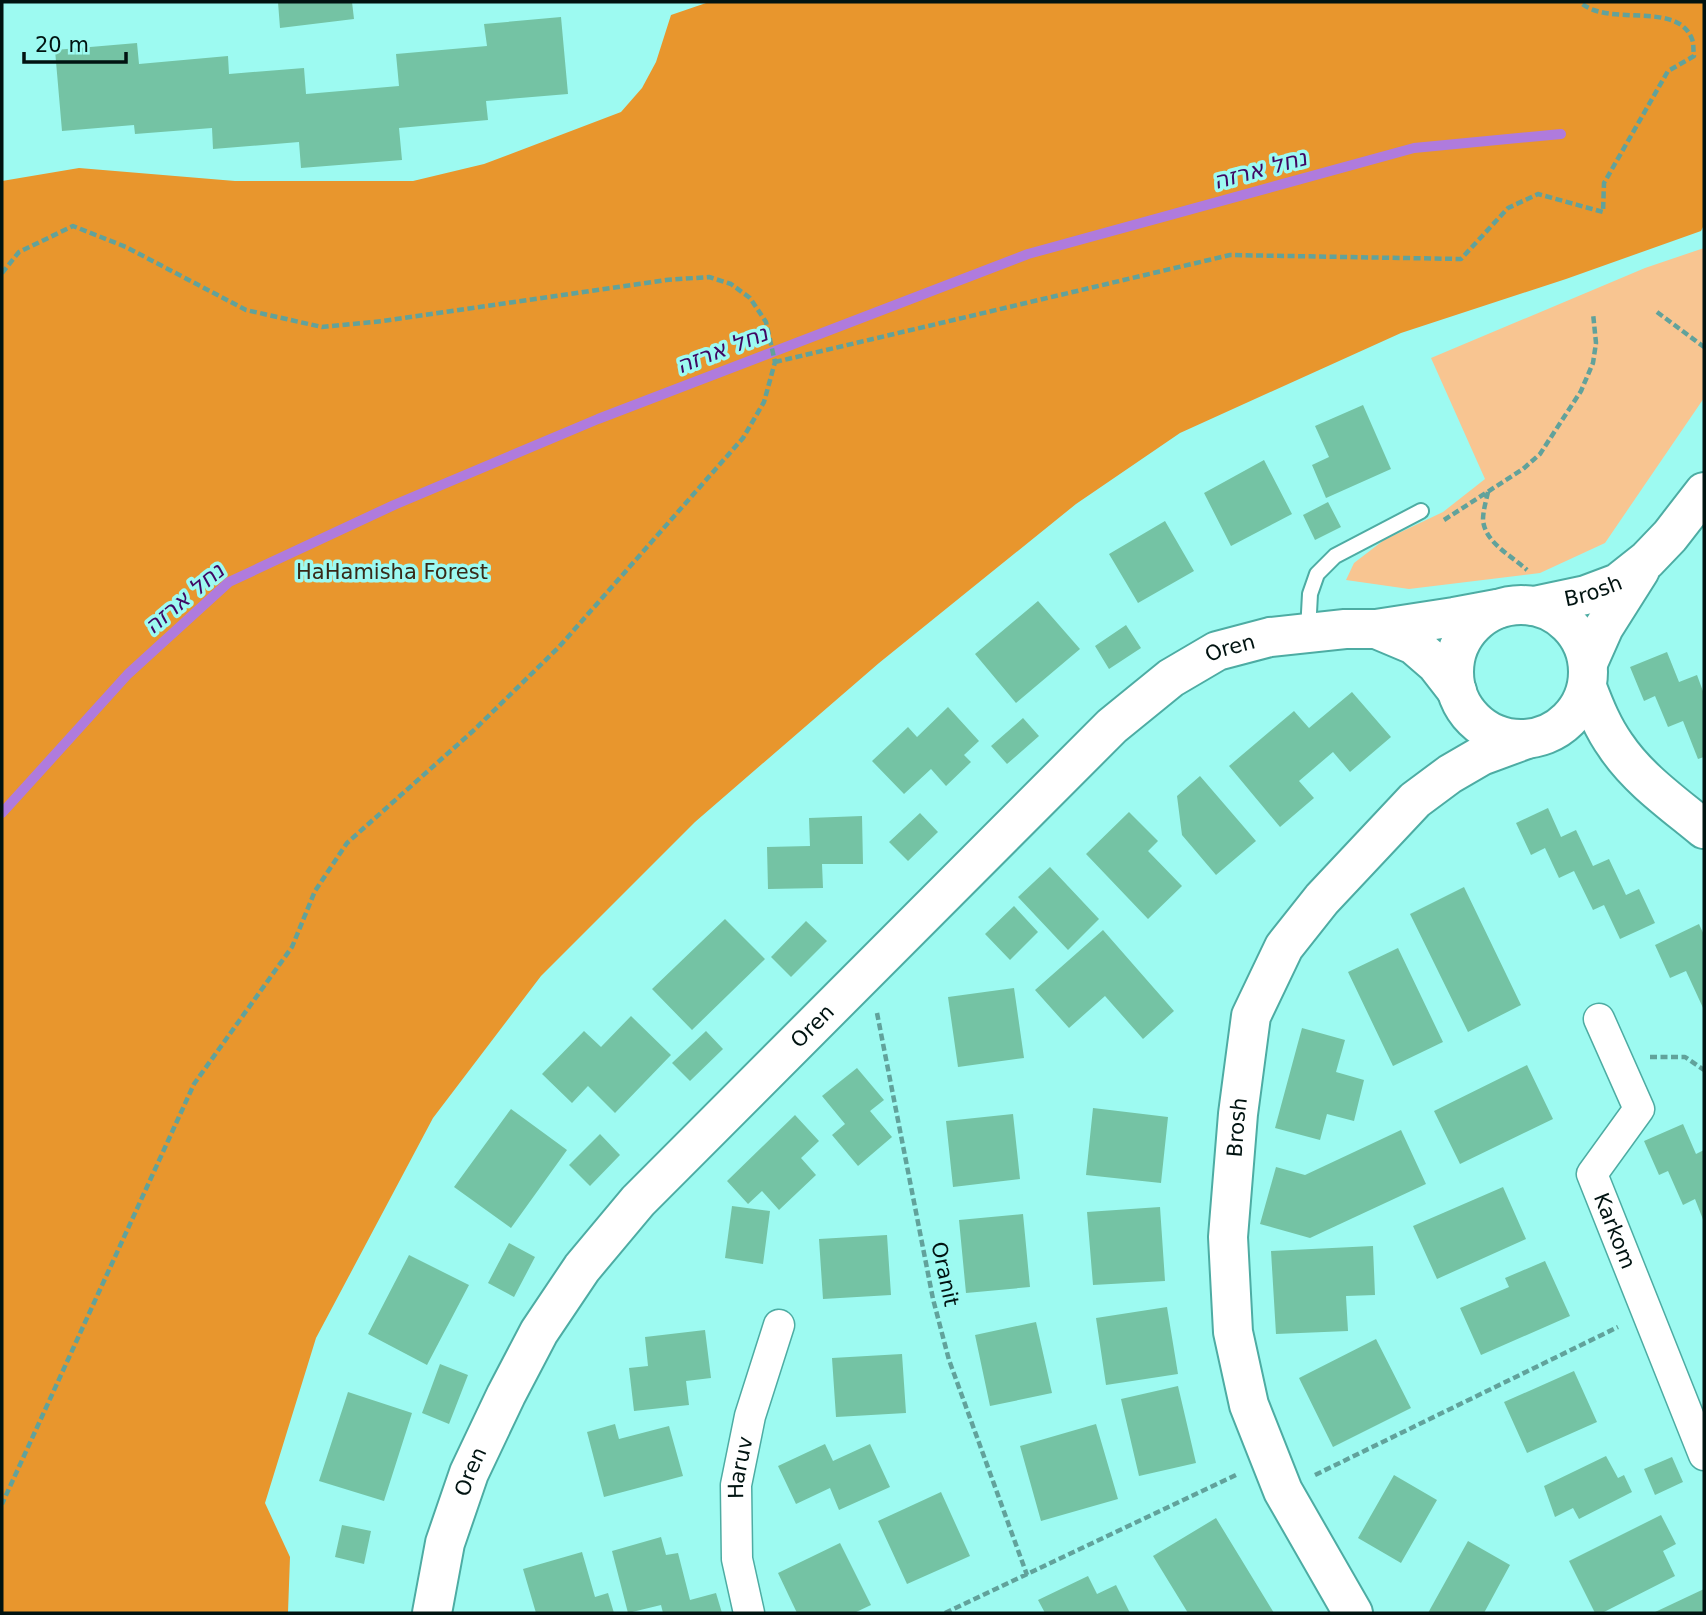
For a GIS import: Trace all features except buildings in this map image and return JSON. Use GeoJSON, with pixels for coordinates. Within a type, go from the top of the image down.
{"type":"FeatureCollection","features":[{"type":"Feature","properties":{"kind":"street","name":"Brosh"},"geometry":{"type":"LineString","coordinates":[[1529,605],[1586,595],[1618,583],[1647,560],[1670,536],[1704,492]]}},
{"type":"Feature","properties":{"kind":"street","name":"Brosh"},"geometry":{"type":"LineString","coordinates":[[1588,675],[1599,637],[1647,560]]}},
{"type":"Feature","properties":{"kind":"street","name":"Oren"},"geometry":{"type":"LineString","coordinates":[[432,1613],[445,1543],[469,1474],[539,1332],[582,1268],[638,1201],[1112,726],[1171,678],[1217,651],[1270,637],[1345,629],[1376,629],[1529,605]]}},
{"type":"Feature","properties":{"kind":"street"},"geometry":{"type":"LineString","coordinates":[[1639,774],[1600,751],[1572,743],[1507,738],[1488,731],[1473,719],[1461,702],[1454,671],[1457,651],[1466,634],[1480,619],[1529,605],[1553,613],[1570,626],[1582,643],[1600,720],[1617,748],[1639,774],[1704,829]]}},
{"type":"Feature","properties":{"kind":"street","name":"Oren"},"geometry":{"type":"LineString","coordinates":[[1376,629],[1413,645],[1436,664],[1457,691]]}},
{"type":"Feature","properties":{"kind":"street"},"geometry":{"type":"LineString","coordinates":[[1532,739],[1554,731],[1569,720],[1581,705],[1588,675]]}},
{"type":"Feature","properties":{"kind":"street","name":"Brosh"},"geometry":{"type":"LineString","coordinates":[[1353,1613],[1276,1475],[1249,1405],[1234,1332],[1228,1237],[1238,1114],[1251,1016],[1284,947],[1322,899],[1415,800],[1450,774],[1481,756],[1532,739]]}},
{"type":"Feature","properties":{"kind":"street","name":"Karkom"},"geometry":{"type":"LineString","coordinates":[[1600,1019],[1639,1109],[1592,1174],[1704,1455]]}},
{"type":"Feature","properties":{"kind":"street","name":"Haruv"},"geometry":{"type":"LineString","coordinates":[[748,1613],[737,1559],[736,1485],[750,1416],[779,1325]]}},
{"type":"Feature","properties":{"kind":"lane"},"geometry":{"type":"LineString","coordinates":[[1308,634],[1310,594],[1317,574],[1335,556],[1421,511]]}},
{"type":"Feature","properties":{"kind":"path"},"geometry":{"type":"LineString","coordinates":[[775,362],[1230,255],[1461,259],[1508,208],[1538,194],[1603,212],[1604,183],[1668,71],[1694,55],[1692,39],[1684,26],[1672,19],[1600,13],[1580,2]]}},
{"type":"Feature","properties":{"kind":"path"},"geometry":{"type":"LineString","coordinates":[[2,273],[19,251],[73,226],[126,247],[246,310],[322,327],[383,321],[666,280],[709,277],[732,284],[750,298],[766,322],[775,362],[764,402],[743,438],[569,637],[473,731],[347,843],[315,891],[292,947],[194,1084],[2,1504]]}},
{"type":"Feature","properties":{"kind":"path"},"geometry":{"type":"LineString","coordinates":[[1657,312],[1704,347]]}},
{"type":"Feature","properties":{"kind":"path"},"geometry":{"type":"LineString","coordinates":[[1421,511],[1431,529],[1523,469],[1540,454],[1581,391],[1593,363],[1596,343],[1593,313]]}},
{"type":"Feature","properties":{"kind":"path"},"geometry":{"type":"LineString","coordinates":[[1489,491],[1483,520],[1486,531],[1494,542],[1537,579],[1529,605]]}},
{"type":"Feature","properties":{"kind":"path","name":"Oranit"},"geometry":{"type":"LineString","coordinates":[[868,970],[933,1299],[949,1360],[1027,1575]]}},
{"type":"Feature","properties":{"kind":"path"},"geometry":{"type":"LineString","coordinates":[[1616,1056],[1685,1057],[1704,1070]]}},
{"type":"Feature","properties":{"kind":"path"},"geometry":{"type":"LineString","coordinates":[[945,1613],[1027,1575],[1276,1475],[1647,1312]]}},
{"type":"Feature","properties":{"kind":"shaded area"},"geometry":{"type":"Polygon","coordinates":[[[1704,248],[1704,398],[1605,543],[1540,573],[1409,589],[1346,580],[1354,563],[1384,540],[1443,512],[1485,479],[1431,358],[1645,268],[1704,248]]]}},
{"type":"Feature","properties":{"kind":"green space","name":"HaHamisha Forest"},"geometry":{"type":"Polygon","coordinates":[[[709,2],[1704,2],[1704,225],[1701,231],[1401,333],[1180,433],[1076,504],[879,663],[695,822],[541,976],[433,1118],[316,1338],[265,1503],[290,1557],[288,1612],[2,1613],[2,181],[79,168],[235,181],[413,181],[484,164],[621,112],[642,88],[656,62],[671,15],[709,2]]]}},
{"type":"Feature","properties":{"kind":"waterway","name":"נחל ארזה"},"geometry":{"type":"LineString","coordinates":[[2,813],[128,674],[229,582],[394,505],[598,419],[1028,254],[1414,148],[1561,134]]}}]}
